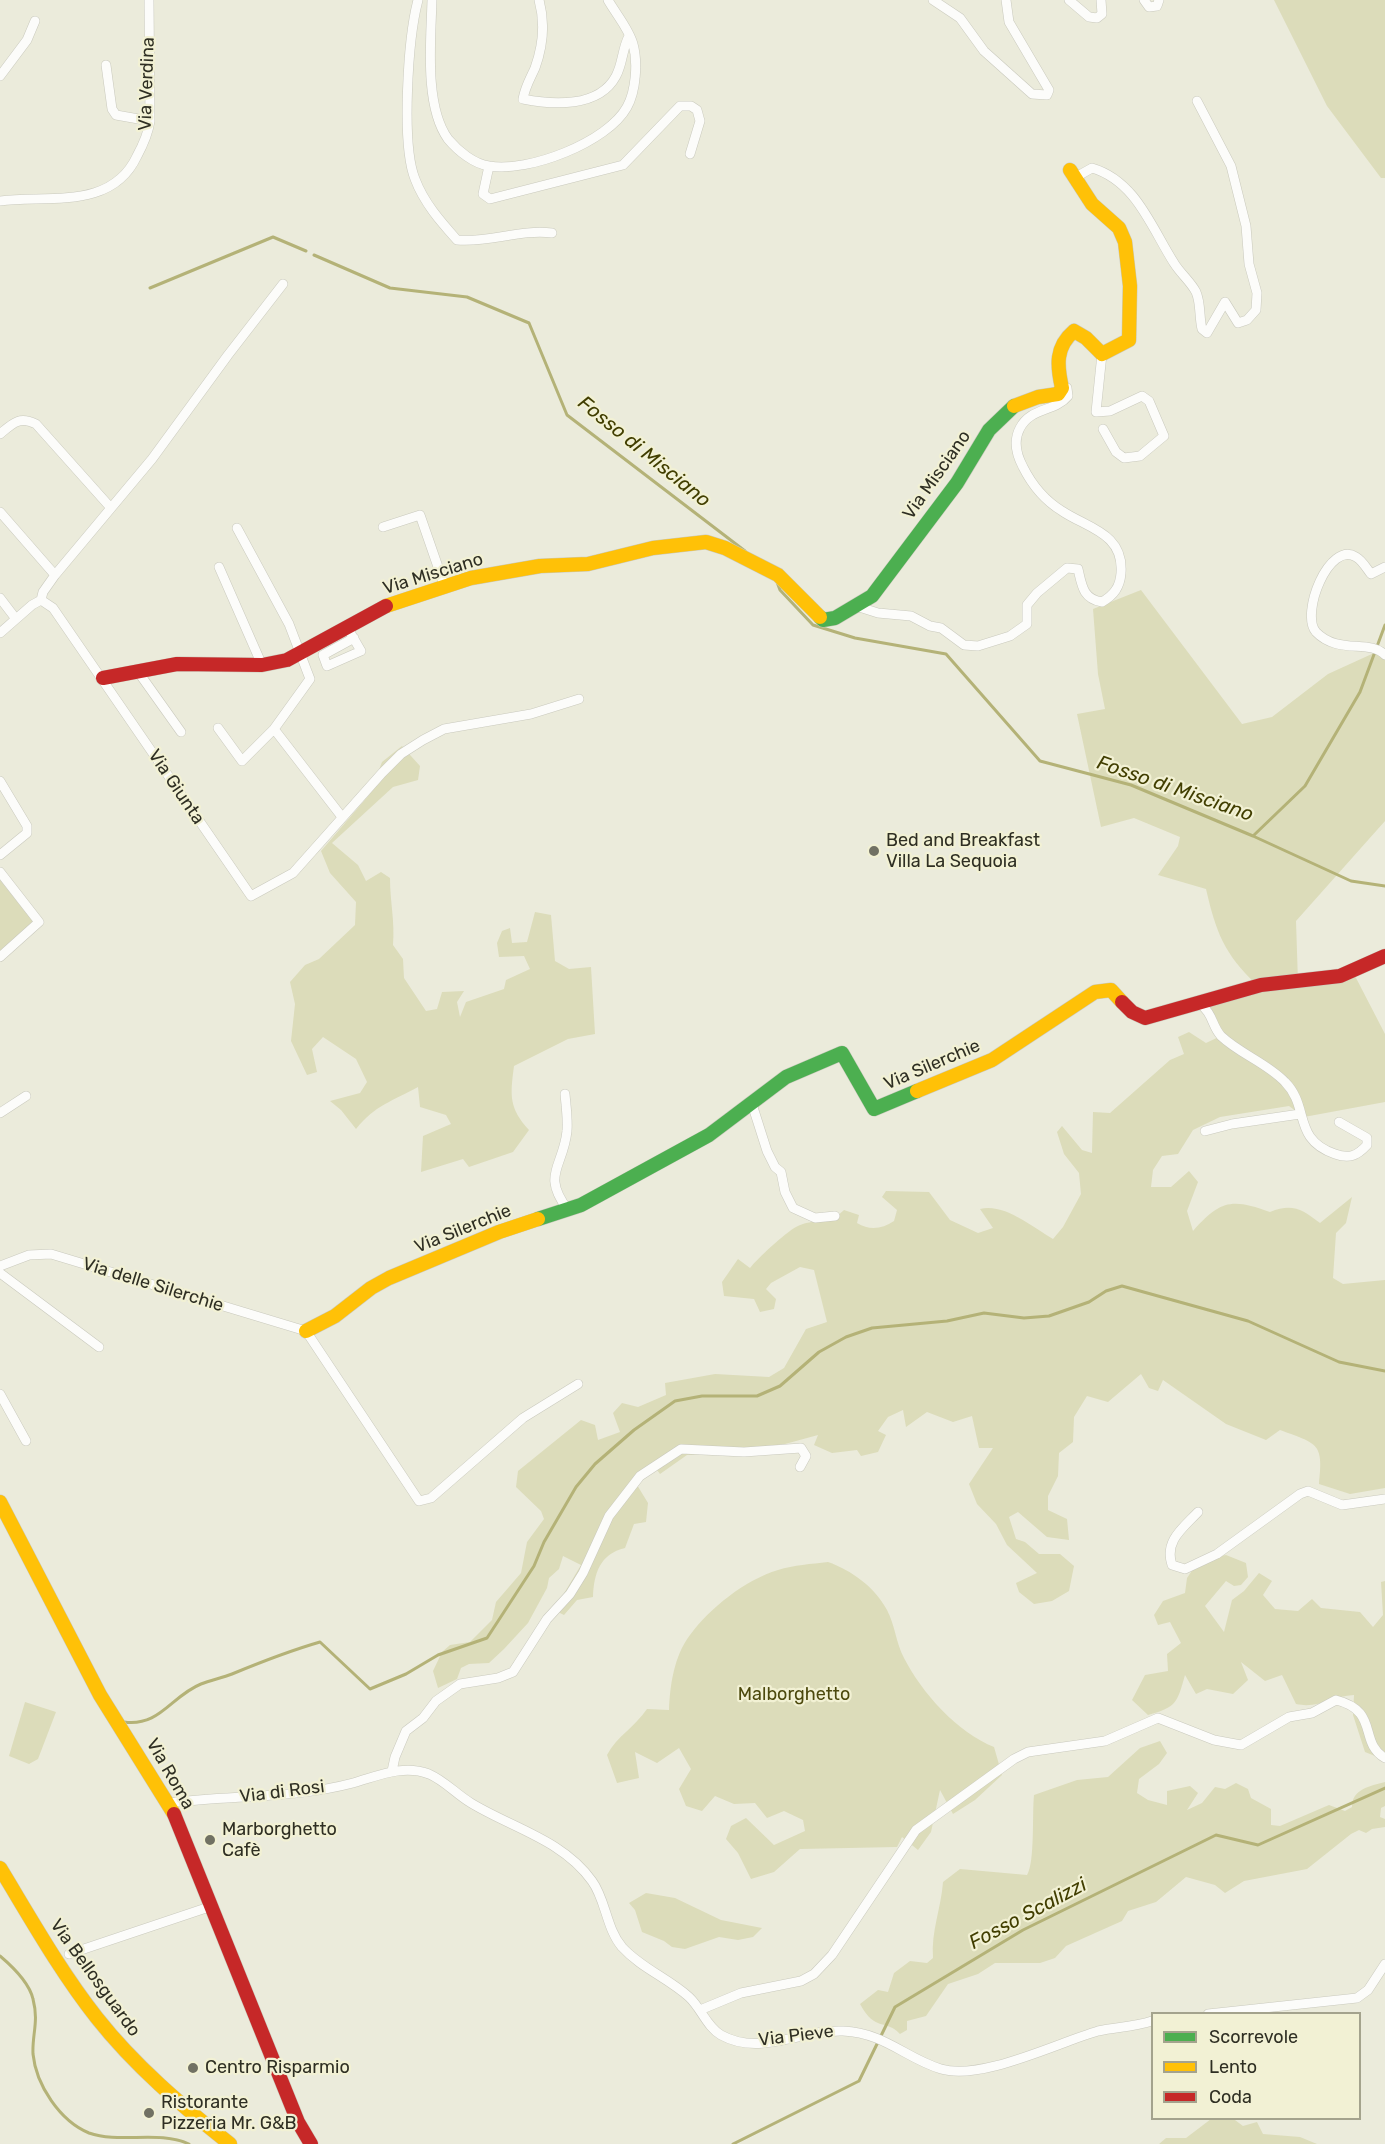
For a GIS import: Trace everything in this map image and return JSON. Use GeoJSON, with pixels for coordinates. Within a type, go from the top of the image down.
{"type":"FeatureCollection","features":[{"type":"Feature","properties":{"kind":"street","name":"Via Verdina"},"geometry":{"type":"LineString","coordinates":[[0,201],[100,193],[119,183],[133,165],[148,133],[150,121],[149,0]]}},
{"type":"Feature","properties":{"kind":"street"},"geometry":{"type":"LineString","coordinates":[[418,0],[411,32],[408,119],[410,160],[423,195],[457,240],[485,240],[539,231],[552,233]]}},
{"type":"Feature","properties":{"kind":"street"},"geometry":{"type":"LineString","coordinates":[[432,0],[431,78],[436,112],[447,138],[463,155],[489,166],[513,166],[563,154],[616,120],[626,108],[633,92],[633,44],[608,0]]}},
{"type":"Feature","properties":{"kind":"street"},"geometry":{"type":"LineString","coordinates":[[539,0],[543,30],[540,50],[535,68],[525,87],[523,99],[563,104],[600,93],[615,79],[629,36]]}},
{"type":"Feature","properties":{"kind":"street"},"geometry":{"type":"LineString","coordinates":[[933,0],[960,18],[984,51],[1032,94],[1047,95],[1049,90],[1009,22],[1006,0]]}},
{"type":"Feature","properties":{"kind":"street"},"geometry":{"type":"LineString","coordinates":[[1069,0],[1089,17],[1098,18],[1102,14],[1101,0]]}},
{"type":"Feature","properties":{"kind":"street"},"geometry":{"type":"LineString","coordinates":[[1144,0],[1149,7],[1157,6],[1160,0]]}},
{"type":"Feature","properties":{"kind":"street"},"geometry":{"type":"LineString","coordinates":[[0,76],[27,40],[34,21]]}},
{"type":"Feature","properties":{"kind":"street"},"geometry":{"type":"LineString","coordinates":[[106,64],[112,109],[116,116],[150,121]]}},
{"type":"Feature","properties":{"kind":"street"},"geometry":{"type":"LineString","coordinates":[[1102,354],[1129,340],[1130,286],[1125,242],[1119,228],[1092,204],[1073,174],[1092,168],[1120,181],[1150,220],[1176,266],[1196,291],[1202,328],[1207,333],[1225,302],[1238,322],[1246,320],[1256,310],[1257,293],[1249,264],[1249,242],[1231,166],[1197,101]]}},
{"type":"Feature","properties":{"kind":"street"},"geometry":{"type":"LineString","coordinates":[[489,166],[483,194],[490,199],[623,165],[680,106],[691,106],[697,110],[698,132],[690,154]]}},
{"type":"Feature","properties":{"kind":"street"},"geometry":{"type":"LineString","coordinates":[[0,633],[41,600],[43,592],[55,575],[170,436],[283,284]]}},
{"type":"Feature","properties":{"kind":"street"},"geometry":{"type":"LineString","coordinates":[[856,606],[878,613],[911,616],[930,626],[941,628],[964,645],[978,646],[1010,636],[1027,624],[1027,605],[1037,592],[1067,568],[1078,569],[1083,591],[1092,600],[1102,602],[1112,596],[1117,590],[1121,569],[1114,544],[1093,526],[1063,512],[1035,489],[1015,442],[1021,426],[1036,410],[1062,403],[1068,396],[1066,388],[1062,388],[1057,368],[1058,352],[1065,337],[1074,331],[1086,338],[1102,354]]}},
{"type":"Feature","properties":{"kind":"street"},"geometry":{"type":"LineString","coordinates":[[1102,354],[1096,412],[1110,411],[1142,396],[1149,401],[1164,436],[1140,456],[1124,458],[1116,452],[1103,429]]}},
{"type":"Feature","properties":{"kind":"street","name":"Via Misciano"},"geometry":{"type":"LineString","coordinates":[[103,678],[197,663],[262,665],[287,660],[351,632],[389,604],[445,587],[506,571],[540,566],[588,564],[621,558],[653,548],[706,542],[725,548],[778,575],[823,620],[836,618],[872,596],[957,483],[989,430],[1010,408],[1038,397],[1058,394],[1062,388]]}},
{"type":"Feature","properties":{"kind":"street"},"geometry":{"type":"LineString","coordinates":[[0,435],[16,421],[27,420],[36,424],[111,508]]}},
{"type":"Feature","properties":{"kind":"street"},"geometry":{"type":"LineString","coordinates":[[0,512],[55,575]]}},
{"type":"Feature","properties":{"kind":"street"},"geometry":{"type":"LineString","coordinates":[[384,527],[420,515],[445,587]]}},
{"type":"Feature","properties":{"kind":"street"},"geometry":{"type":"LineString","coordinates":[[218,728],[242,761],[274,729],[310,678],[303,653],[237,528]]}},
{"type":"Feature","properties":{"kind":"street"},"geometry":{"type":"LineString","coordinates":[[1383,653],[1370,649],[1334,645],[1315,631],[1311,617],[1316,589],[1334,559],[1345,554],[1356,556],[1371,574],[1385,567]]}},
{"type":"Feature","properties":{"kind":"street"},"geometry":{"type":"LineString","coordinates":[[219,567],[262,665]]}},
{"type":"Feature","properties":{"kind":"street"},"geometry":{"type":"LineString","coordinates":[[0,598],[16,619]]}},
{"type":"Feature","properties":{"kind":"street"},"geometry":{"type":"LineString","coordinates":[[41,600],[53,608],[103,678]]}},
{"type":"Feature","properties":{"kind":"street"},"geometry":{"type":"LineString","coordinates":[[139,673],[181,732]]}},
{"type":"Feature","properties":{"kind":"street","name":"Via Giunta"},"geometry":{"type":"LineString","coordinates":[[103,678],[251,896],[294,873],[342,816]]}},
{"type":"Feature","properties":{"kind":"street"},"geometry":{"type":"LineString","coordinates":[[274,729],[342,816],[402,754],[444,729],[531,714],[579,699]]}},
{"type":"Feature","properties":{"kind":"street"},"geometry":{"type":"LineString","coordinates":[[0,781],[27,826],[27,833],[0,855]]}},
{"type":"Feature","properties":{"kind":"street"},"geometry":{"type":"LineString","coordinates":[[0,873],[39,922],[0,957]]}},
{"type":"Feature","properties":{"kind":"street","name":"Via Silerchie"},"geometry":{"type":"LineString","coordinates":[[306,1331],[335,1316],[388,1278],[499,1232],[581,1206],[693,1146],[752,1104],[760,1094],[786,1077],[842,1053],[874,1109],[992,1060],[1095,992],[1111,990],[1132,1012],[1145,1018],[1261,985],[1340,976],[1385,957]]}},
{"type":"Feature","properties":{"kind":"street"},"geometry":{"type":"LineString","coordinates":[[1198,1002],[1209,1010],[1220,1034],[1285,1081],[1294,1093],[1309,1138],[1317,1147],[1347,1157],[1358,1154],[1367,1145],[1367,1137],[1339,1122]]}},
{"type":"Feature","properties":{"kind":"street"},"geometry":{"type":"LineString","coordinates":[[565,1094],[567,1129],[556,1168],[555,1188],[568,1210]]}},
{"type":"Feature","properties":{"kind":"street"},"geometry":{"type":"LineString","coordinates":[[0,1113],[26,1096]]}},
{"type":"Feature","properties":{"kind":"street"},"geometry":{"type":"LineString","coordinates":[[752,1104],[767,1151],[775,1167],[781,1172],[785,1192],[793,1208],[815,1218],[835,1216]]}},
{"type":"Feature","properties":{"kind":"street"},"geometry":{"type":"LineString","coordinates":[[1205,1131],[1220,1126],[1300,1114]]}},
{"type":"Feature","properties":{"kind":"street","name":"Via delle Silerchie"},"geometry":{"type":"LineString","coordinates":[[0,1266],[29,1255],[51,1254],[306,1331]]}},
{"type":"Feature","properties":{"kind":"street"},"geometry":{"type":"LineString","coordinates":[[0,1273],[99,1347]]}},
{"type":"Feature","properties":{"kind":"street"},"geometry":{"type":"LineString","coordinates":[[306,1331],[419,1501],[431,1498],[523,1418],[578,1384]]}},
{"type":"Feature","properties":{"kind":"street"},"geometry":{"type":"LineString","coordinates":[[0,1394],[27,1441]]}},
{"type":"Feature","properties":{"kind":"street"},"geometry":{"type":"LineString","coordinates":[[393,1771],[395,1757],[406,1731],[423,1718],[436,1701],[460,1684],[498,1678],[513,1672],[547,1619],[570,1594],[583,1573],[609,1516],[640,1476],[681,1449],[744,1452],[801,1448],[806,1456],[800,1467]]}},
{"type":"Feature","properties":{"kind":"street"},"geometry":{"type":"LineString","coordinates":[[1198,1512],[1172,1540],[1169,1555],[1172,1565],[1185,1569],[1197,1565],[1217,1554],[1275,1511],[1308,1491],[1342,1505],[1385,1499]]}},
{"type":"Feature","properties":{"kind":"street","name":"Via Roma"},"geometry":{"type":"LineString","coordinates":[[0,1502],[100,1695],[170,1803],[298,2122],[311,2144]]}},
{"type":"Feature","properties":{"kind":"street"},"geometry":{"type":"LineString","coordinates":[[700,2010],[741,1993],[801,1981],[814,1974],[832,1955],[916,1830],[991,1775],[1028,1752],[1105,1741],[1158,1718],[1214,1740],[1240,1745],[1289,1717],[1312,1713],[1336,1700],[1349,1704],[1361,1712],[1371,1741],[1378,1754],[1385,1758]]}},
{"type":"Feature","properties":{"kind":"street","name":"Via Pieve"},"geometry":{"type":"LineString","coordinates":[[393,1771],[407,1770],[429,1774],[450,1786],[469,1802],[559,1849],[575,1860],[593,1883],[615,1937],[622,1947],[643,1967],[689,1997],[711,2026],[721,2035],[736,2041],[786,2042],[842,2031],[890,2042],[943,2070],[970,2070],[990,2068],[1102,2030],[1151,2021]]}},
{"type":"Feature","properties":{"kind":"street","name":"Via di Rosi"},"geometry":{"type":"LineString","coordinates":[[170,1803],[211,1797],[245,1799],[303,1791],[349,1784],[393,1771]]}},
{"type":"Feature","properties":{"kind":"street","name":"Via Bellosguardo"},"geometry":{"type":"LineString","coordinates":[[0,1868],[54,1959],[113,2038],[190,2112],[230,2144]]}},
{"type":"Feature","properties":{"kind":"street"},"geometry":{"type":"LineString","coordinates":[[69,1954],[212,1906]]}},
{"type":"Feature","properties":{"kind":"street"},"geometry":{"type":"LineString","coordinates":[[1218,2012],[1357,1998],[1368,1990],[1385,1964]]}},
{"type":"Feature","properties":{"kind":"green space"},"geometry":{"type":"Polygon","coordinates":[[[1274,0],[1385,0],[1385,178],[1381,178],[1327,106],[1274,0]]]}},
{"type":"Feature","properties":{"kind":"green space"},"geometry":{"type":"Polygon","coordinates":[[[1141,590],[1242,724],[1272,717],[1328,674],[1385,648],[1385,821],[1296,921],[1298,982],[1354,974],[1385,1034],[1385,1102],[1304,1117],[1289,1106],[1220,1117],[1193,1130],[1178,1154],[1162,1156],[1153,1170],[1151,1187],[1171,1187],[1189,1171],[1198,1182],[1187,1211],[1193,1231],[1211,1213],[1227,1205],[1236,1204],[1270,1212],[1285,1208],[1296,1209],[1320,1223],[1352,1197],[1346,1223],[1336,1233],[1333,1278],[1343,1284],[1385,1280],[1385,1488],[1350,1494],[1319,1484],[1319,1452],[1310,1442],[1280,1430],[1266,1440],[1226,1424],[1163,1380],[1158,1391],[1149,1388],[1141,1374],[1108,1402],[1087,1396],[1074,1417],[1073,1442],[1059,1453],[1058,1476],[1048,1496],[1048,1510],[1067,1519],[1069,1540],[1047,1537],[1018,1512],[1009,1517],[1016,1539],[1025,1542],[1039,1554],[1060,1554],[1074,1566],[1069,1591],[1052,1601],[1034,1604],[1019,1592],[1016,1583],[1037,1573],[1007,1545],[996,1524],[977,1504],[969,1484],[993,1448],[979,1448],[972,1416],[953,1422],[927,1412],[906,1427],[903,1410],[888,1417],[878,1431],[886,1435],[878,1452],[861,1456],[857,1450],[832,1453],[814,1445],[818,1435],[785,1444],[687,1455],[660,1474],[652,1463],[634,1480],[648,1503],[646,1522],[634,1524],[625,1548],[616,1551],[604,1560],[597,1573],[593,1597],[577,1600],[564,1615],[554,1610],[581,1565],[563,1556],[559,1569],[549,1578],[547,1588],[528,1623],[504,1649],[489,1663],[469,1664],[461,1668],[457,1679],[438,1688],[433,1671],[442,1652],[450,1645],[470,1642],[492,1620],[496,1602],[521,1573],[527,1542],[544,1519],[541,1511],[516,1487],[518,1471],[581,1420],[595,1425],[598,1440],[620,1432],[613,1413],[622,1403],[638,1407],[666,1395],[665,1383],[715,1374],[769,1377],[784,1368],[806,1329],[827,1322],[814,1270],[800,1267],[771,1283],[766,1289],[776,1299],[774,1309],[760,1312],[754,1299],[724,1296],[722,1282],[738,1259],[750,1268],[796,1227],[809,1222],[831,1219],[844,1210],[859,1215],[857,1223],[862,1226],[876,1228],[885,1226],[894,1221],[897,1210],[882,1197],[886,1191],[929,1192],[950,1220],[978,1233],[993,1228],[980,1209],[989,1208],[999,1209],[1018,1217],[1053,1239],[1063,1227],[1081,1194],[1079,1173],[1064,1154],[1057,1132],[1062,1126],[1082,1150],[1092,1153],[1093,1112],[1110,1113],[1170,1060],[1184,1054],[1178,1037],[1189,1032],[1206,1043],[1223,1035],[1209,1004],[1257,985],[1237,963],[1223,942],[1206,889],[1158,875],[1178,846],[1180,837],[1134,818],[1101,827],[1077,714],[1105,709],[1098,674],[1093,609],[1141,590]]]}},
{"type":"Feature","properties":{"kind":"green space"},"geometry":{"type":"Polygon","coordinates":[[[402,746],[420,766],[418,780],[393,787],[332,843],[358,865],[366,881],[381,872],[390,878],[393,945],[403,959],[404,978],[426,1011],[437,1009],[442,992],[464,991],[457,1002],[460,1017],[466,1002],[504,989],[506,980],[530,969],[524,956],[499,957],[497,943],[502,931],[510,928],[512,943],[527,942],[535,912],[551,915],[555,961],[569,969],[591,967],[595,1034],[568,1039],[514,1066],[512,1101],[522,1122],[529,1130],[513,1152],[469,1167],[463,1159],[421,1172],[423,1136],[451,1124],[446,1115],[420,1107],[418,1087],[377,1109],[356,1129],[341,1110],[330,1101],[360,1093],[367,1082],[356,1059],[323,1037],[312,1049],[317,1072],[307,1075],[291,1041],[295,1004],[290,982],[305,965],[319,959],[355,925],[356,902],[330,873],[321,851],[369,795],[382,762],[402,746]]]}},
{"type":"Feature","properties":{"kind":"green space"},"geometry":{"type":"Polygon","coordinates":[[[0,880],[35,924],[0,953],[0,880]]]}},
{"type":"Feature","properties":{"kind":"green space"},"geometry":{"type":"Polygon","coordinates":[[[1226,1555],[1246,1563],[1248,1577],[1241,1585],[1234,1586],[1226,1581],[1205,1606],[1224,1632],[1232,1600],[1244,1591],[1259,1573],[1272,1581],[1263,1595],[1275,1609],[1298,1611],[1312,1599],[1321,1608],[1360,1612],[1373,1627],[1383,1615],[1381,1582],[1385,1581],[1385,1760],[1365,1752],[1353,1715],[1354,1695],[1312,1705],[1296,1704],[1282,1675],[1265,1681],[1241,1662],[1248,1680],[1233,1694],[1207,1689],[1196,1694],[1185,1675],[1177,1698],[1165,1709],[1148,1715],[1132,1700],[1145,1675],[1168,1671],[1167,1654],[1181,1643],[1170,1622],[1158,1625],[1154,1615],[1163,1601],[1185,1593],[1187,1578],[1199,1560],[1226,1555]]]}},
{"type":"Feature","properties":{"kind":"green space","name":"Malborghetto"},"geometry":{"type":"Polygon","coordinates":[[[828,1562],[854,1575],[876,1594],[890,1616],[904,1658],[920,1685],[942,1710],[967,1732],[994,1747],[1002,1775],[975,1800],[953,1814],[940,1790],[931,1832],[918,1850],[902,1837],[897,1847],[800,1849],[774,1872],[751,1879],[738,1853],[726,1839],[731,1826],[746,1818],[774,1845],[805,1831],[803,1820],[784,1811],[767,1818],[755,1803],[734,1804],[715,1796],[702,1811],[686,1806],[679,1789],[691,1769],[679,1748],[657,1763],[635,1752],[639,1778],[617,1783],[607,1755],[647,1709],[669,1710],[672,1681],[680,1652],[698,1625],[718,1605],[753,1581],[778,1570],[828,1562]]]}},
{"type":"Feature","properties":{"kind":"green space"},"geometry":{"type":"Polygon","coordinates":[[[25,1702],[56,1712],[38,1759],[29,1764],[9,1756],[25,1702]]]}},
{"type":"Feature","properties":{"kind":"green space"},"geometry":{"type":"Polygon","coordinates":[[[1160,1741],[1167,1753],[1159,1764],[1139,1779],[1137,1793],[1148,1800],[1167,1805],[1167,1791],[1190,1786],[1198,1793],[1187,1810],[1202,1803],[1215,1787],[1225,1789],[1236,1783],[1248,1789],[1251,1798],[1271,1809],[1271,1825],[1280,1826],[1329,1805],[1345,1811],[1352,1807],[1358,1792],[1385,1782],[1385,1806],[1381,1808],[1380,1817],[1385,1819],[1385,1827],[1372,1829],[1366,1833],[1359,1830],[1351,1834],[1307,1869],[1244,1881],[1225,1893],[1215,1885],[1186,1877],[1156,1902],[1128,1911],[1122,1921],[1066,1946],[1055,1958],[1040,1963],[995,1963],[978,1974],[948,1984],[926,2016],[907,2021],[907,2030],[900,2034],[895,2029],[871,2019],[860,2004],[878,1990],[888,1992],[894,1973],[910,1961],[927,1963],[933,1958],[933,1939],[943,1882],[960,1869],[1027,1875],[1030,1869],[1032,1849],[1034,1795],[1077,1780],[1108,1777],[1140,1748],[1160,1741]]]}},
{"type":"Feature","properties":{"kind":"green space"},"geometry":{"type":"Polygon","coordinates":[[[646,1893],[675,1898],[721,1920],[762,1928],[753,1937],[738,1940],[719,1937],[685,1949],[672,1947],[642,1932],[635,1910],[629,1903],[646,1893]]]}},
{"type":"Feature","properties":{"kind":"green space"},"geometry":{"type":"Polygon","coordinates":[[[1210,2120],[1235,2120],[1243,2126],[1257,2122],[1263,2134],[1300,2137],[1317,2144],[1159,2144],[1166,2138],[1186,2138],[1210,2120]]]}},
{"type":"Feature","properties":{"kind":"waterway","name":"Fosso di Misciano"},"geometry":{"type":"LineString","coordinates":[[150,288],[273,237],[306,251]]}},
{"type":"Feature","properties":{"kind":"waterway","name":"Fosso di Misciano"},"geometry":{"type":"LineString","coordinates":[[314,255],[390,288],[467,297],[529,323],[567,415],[745,551]]}},
{"type":"Feature","properties":{"kind":"waterway","name":"Fosso di Misciano"},"geometry":{"type":"LineString","coordinates":[[777,582],[780,590],[813,625],[855,638],[946,654],[1040,761],[1131,785],[1253,836],[1305,786],[1360,692],[1385,625]]}},
{"type":"Feature","properties":{"kind":"waterway"},"geometry":{"type":"LineString","coordinates":[[1253,836],[1351,881],[1385,886]]}},
{"type":"Feature","properties":{"kind":"waterway"},"geometry":{"type":"LineString","coordinates":[[124,1722],[147,1720],[201,1684],[320,1642],[370,1689],[406,1674],[438,1655],[487,1638],[534,1566],[544,1542],[576,1487],[595,1464],[634,1430],[675,1401],[702,1396],[757,1396],[780,1386],[819,1352],[846,1337],[872,1328],[947,1321],[984,1313],[1024,1318],[1049,1316],[1089,1302],[1106,1291],[1122,1286],[1248,1321],[1339,1362],[1385,1371]]}},
{"type":"Feature","properties":{"kind":"waterway","name":"Fosso Scalizzi"},"geometry":{"type":"LineString","coordinates":[[733,2144],[859,2081],[895,2007],[1023,1930],[1216,1835],[1258,1845],[1385,1788]]}},
{"type":"Feature","properties":{"kind":"waterway"},"geometry":{"type":"LineString","coordinates":[[0,1956],[20,1975],[31,1993],[35,2007],[33,2047],[35,2066],[51,2101],[68,2120],[89,2133],[101,2136],[165,2138],[189,2144]]}},
{"type":"Feature","properties":{"kind":"traffic: fast"},"geometry":{"type":"LineString","coordinates":[[820,617],[823,620],[835,618],[872,596],[957,483],[989,430],[1014,406]]}},
{"type":"Feature","properties":{"kind":"traffic: fast"},"geometry":{"type":"LineString","coordinates":[[538,1219],[581,1205],[709,1135],[786,1077],[842,1053],[874,1109],[917,1091]]}},
{"type":"Feature","properties":{"kind":"traffic: slow"},"geometry":{"type":"LineString","coordinates":[[1014,406],[1038,397],[1058,394],[1062,388],[1059,357],[1063,344],[1074,331],[1086,338],[1102,354],[1129,340],[1130,286],[1125,242],[1119,228],[1092,204],[1070,170]]}},
{"type":"Feature","properties":{"kind":"traffic: slow"},"geometry":{"type":"LineString","coordinates":[[386,606],[471,578],[540,566],[588,564],[653,548],[706,542],[725,548],[778,575],[820,617]]}},
{"type":"Feature","properties":{"kind":"traffic: slow"},"geometry":{"type":"LineString","coordinates":[[917,1091],[992,1060],[1095,992],[1111,990],[1122,1002]]}},
{"type":"Feature","properties":{"kind":"traffic: slow"},"geometry":{"type":"LineString","coordinates":[[306,1331],[335,1316],[371,1288],[389,1278],[499,1232],[538,1219]]}},
{"type":"Feature","properties":{"kind":"traffic: slow"},"geometry":{"type":"LineString","coordinates":[[0,1502],[100,1695],[174,1814]]}},
{"type":"Feature","properties":{"kind":"traffic: slow"},"geometry":{"type":"LineString","coordinates":[[0,1868],[46,1944],[97,2018],[127,2053],[160,2085],[230,2144]]}},
{"type":"Feature","properties":{"kind":"traffic: jam"},"geometry":{"type":"LineString","coordinates":[[103,678],[177,664],[262,665],[287,660],[386,606]]}},
{"type":"Feature","properties":{"kind":"traffic: jam"},"geometry":{"type":"LineString","coordinates":[[1122,1002],[1132,1012],[1145,1018],[1261,985],[1340,976],[1385,956]]}},
{"type":"Feature","properties":{"kind":"traffic: jam"},"geometry":{"type":"LineString","coordinates":[[174,1814],[298,2122],[311,2144]]}},
{"type":"Feature","properties":{"kind":"place","name":"Bed and Breakfast Villa La Sequoia"},"geometry":{"type":"Point","coordinates":[874,851]}},
{"type":"Feature","properties":{"kind":"place","name":"Marborghetto Cafè"},"geometry":{"type":"Point","coordinates":[210,1840]}},
{"type":"Feature","properties":{"kind":"place","name":"Centro Risparmio"},"geometry":{"type":"Point","coordinates":[193,2068]}},
{"type":"Feature","properties":{"kind":"place","name":"Ristorante Pizzeria Mr. G&B"},"geometry":{"type":"Point","coordinates":[149,2113]}}]}
